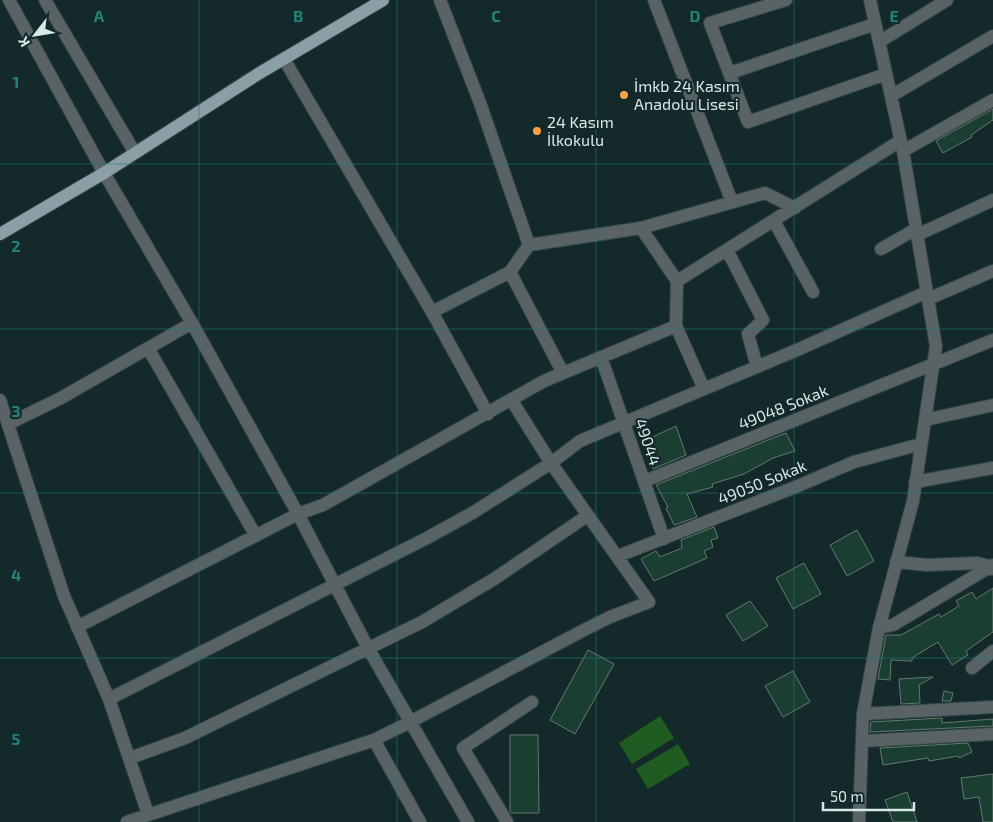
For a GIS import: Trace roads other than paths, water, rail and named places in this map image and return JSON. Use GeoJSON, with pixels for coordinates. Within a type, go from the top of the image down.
{"type":"FeatureCollection","features":[{"type":"Feature","properties":{"kind":"main road"},"geometry":{"type":"LineString","coordinates":[[0,234],[135,154],[368,4],[383,0]]}},
{"type":"Feature","properties":{"kind":"street"},"geometry":{"type":"LineString","coordinates":[[9,0],[104,173],[192,323],[298,514],[368,648],[468,822]]}},
{"type":"Feature","properties":{"kind":"street"},"geometry":{"type":"LineString","coordinates":[[45,0],[135,154]]}},
{"type":"Feature","properties":{"kind":"street"},"geometry":{"type":"LineString","coordinates":[[440,0],[529,245]]}},
{"type":"Feature","properties":{"kind":"street"},"geometry":{"type":"LineString","coordinates":[[654,0],[732,202]]}},
{"type":"Feature","properties":{"kind":"street"},"geometry":{"type":"LineString","coordinates":[[786,0],[710,23],[748,122],[886,74]]}},
{"type":"Feature","properties":{"kind":"street"},"geometry":{"type":"LineString","coordinates":[[859,822],[863,714],[879,628],[913,501],[936,346],[901,146],[870,0]]}},
{"type":"Feature","properties":{"kind":"street"},"geometry":{"type":"LineString","coordinates":[[879,42],[947,0]]}},
{"type":"Feature","properties":{"kind":"street"},"geometry":{"type":"LineString","coordinates":[[730,73],[876,24]]}},
{"type":"Feature","properties":{"kind":"street"},"geometry":{"type":"LineString","coordinates":[[891,96],[993,36]]}},
{"type":"Feature","properties":{"kind":"street"},"geometry":{"type":"LineString","coordinates":[[284,58],[432,312],[488,414]]}},
{"type":"Feature","properties":{"kind":"street"},"geometry":{"type":"LineString","coordinates":[[677,281],[794,208],[901,146],[993,100]]}},
{"type":"Feature","properties":{"kind":"street"},"geometry":{"type":"LineString","coordinates":[[432,312],[510,272],[529,245],[641,228],[765,193],[794,208]]}},
{"type":"Feature","properties":{"kind":"street"},"geometry":{"type":"LineString","coordinates":[[881,249],[916,232],[993,200]]}},
{"type":"Feature","properties":{"kind":"street"},"geometry":{"type":"LineString","coordinates":[[774,221],[812,292]]}},
{"type":"Feature","properties":{"kind":"street"},"geometry":{"type":"LineString","coordinates":[[641,228],[677,281],[676,326],[704,389]]}},
{"type":"Feature","properties":{"kind":"street"},"geometry":{"type":"LineString","coordinates":[[727,250],[763,320],[748,334],[757,367]]}},
{"type":"Feature","properties":{"kind":"street"},"geometry":{"type":"LineString","coordinates":[[109,699],[335,586],[474,512],[551,463],[580,440],[927,296],[993,271]]}},
{"type":"Feature","properties":{"kind":"street"},"geometry":{"type":"LineString","coordinates":[[510,272],[563,373]]}},
{"type":"Feature","properties":{"kind":"street"},"geometry":{"type":"LineString","coordinates":[[8,424],[61,398],[192,323]]}},
{"type":"Feature","properties":{"kind":"street"},"geometry":{"type":"LineString","coordinates":[[77,627],[298,514],[323,505],[512,401],[544,381],[676,326]]}},
{"type":"Feature","properties":{"kind":"street","name":"49048 Sokak"},"geometry":{"type":"LineString","coordinates":[[645,481],[993,340]]}},
{"type":"Feature","properties":{"kind":"street"},"geometry":{"type":"LineString","coordinates":[[148,348],[256,536]]}},
{"type":"Feature","properties":{"kind":"street","name":"49044"},"geometry":{"type":"LineString","coordinates":[[601,357],[664,539]]}},
{"type":"Feature","properties":{"kind":"street"},"geometry":{"type":"LineString","coordinates":[[0,400],[64,596],[109,699],[148,814]]}},
{"type":"Feature","properties":{"kind":"street"},"geometry":{"type":"LineString","coordinates":[[127,822],[374,740],[589,627],[649,602],[618,556],[587,516],[512,401]]}},
{"type":"Feature","properties":{"kind":"street"},"geometry":{"type":"LineString","coordinates":[[925,420],[993,405]]}},
{"type":"Feature","properties":{"kind":"street","name":"49050 Sokak"},"geometry":{"type":"LineString","coordinates":[[618,556],[854,462],[921,444]]}},
{"type":"Feature","properties":{"kind":"street"},"geometry":{"type":"LineString","coordinates":[[915,482],[993,468]]}},
{"type":"Feature","properties":{"kind":"street"},"geometry":{"type":"LineString","coordinates":[[130,758],[185,738],[459,602],[587,516]]}},
{"type":"Feature","properties":{"kind":"street"},"geometry":{"type":"LineString","coordinates":[[896,562],[927,565],[977,563],[992,568]]}},
{"type":"Feature","properties":{"kind":"street"},"geometry":{"type":"LineString","coordinates":[[879,628],[893,624],[992,568]]}},
{"type":"Feature","properties":{"kind":"street"},"geometry":{"type":"LineString","coordinates":[[972,668],[993,651]]}},
{"type":"Feature","properties":{"kind":"street"},"geometry":{"type":"LineString","coordinates":[[507,822],[463,748],[532,702]]}},
{"type":"Feature","properties":{"kind":"street"},"geometry":{"type":"LineString","coordinates":[[863,714],[993,707]]}},
{"type":"Feature","properties":{"kind":"street"},"geometry":{"type":"LineString","coordinates":[[862,741],[993,734]]}},
{"type":"Feature","properties":{"kind":"street"},"geometry":{"type":"LineString","coordinates":[[374,740],[420,822]]}},
{"type":"Feature","properties":{"kind":"place","name":"İmkb 24 Kasım Anadolu Lisesi"},"geometry":{"type":"Point","coordinates":[624,95]}},
{"type":"Feature","properties":{"kind":"place","name":"24 Kasım İlkokulu"},"geometry":{"type":"Point","coordinates":[537,131]}}]}
